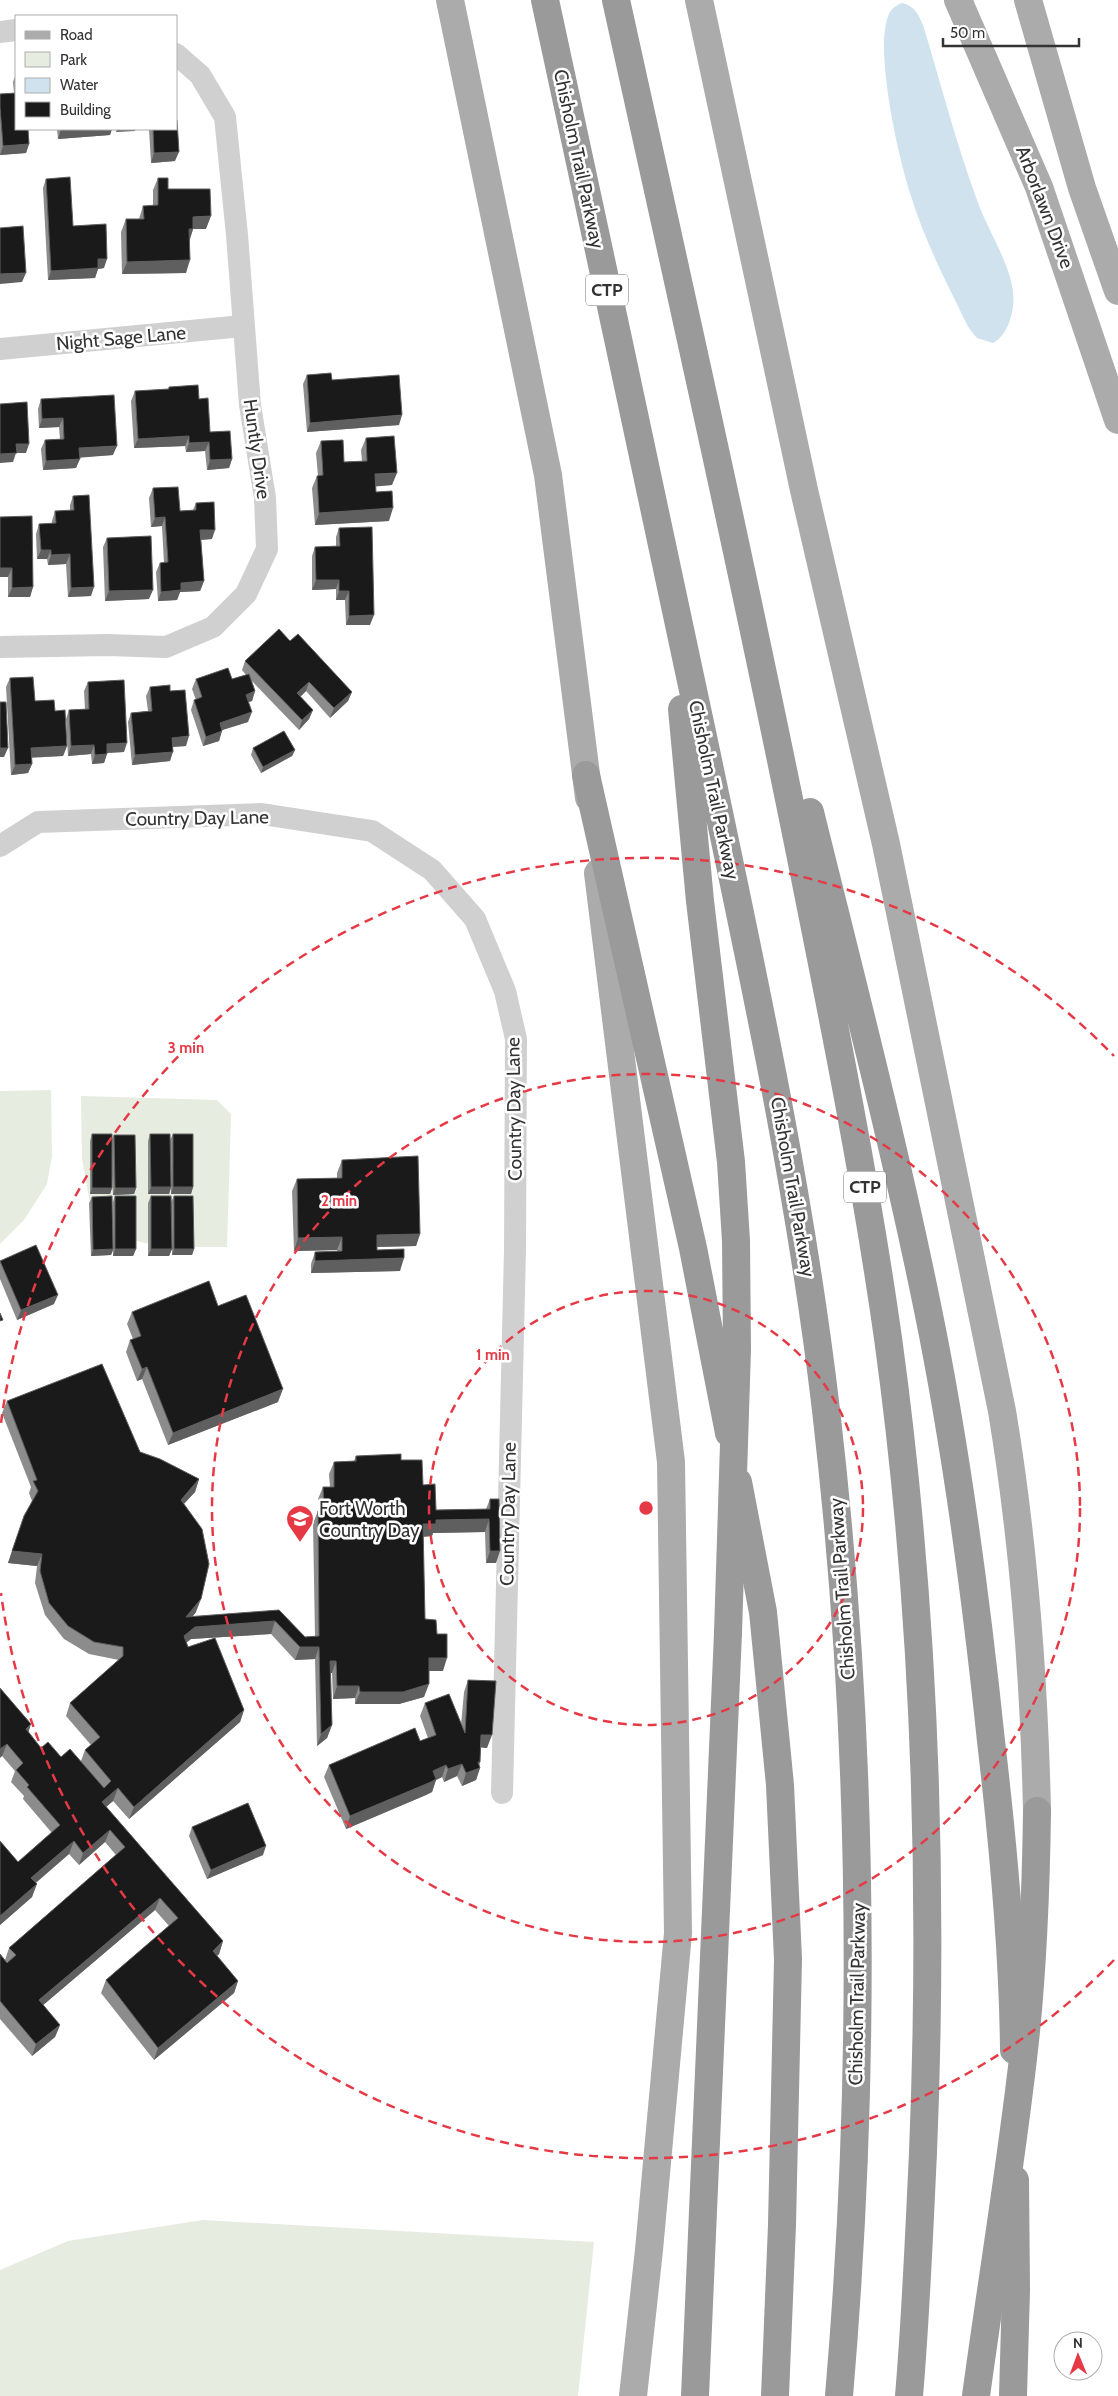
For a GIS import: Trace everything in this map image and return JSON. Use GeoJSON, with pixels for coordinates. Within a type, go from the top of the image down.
{"type":"FeatureCollection","features":[{"type":"Feature","properties":{"kind":"highway","name":"Chisholm Trail Parkway"},"geometry":{"type":"LineString","coordinates":[[545,0],[760,998],[792,1169],[822,1378],[840,1548],[852,1723],[859,1934],[852,2224],[839,2396]]}},
{"type":"Feature","properties":{"kind":"highway","name":"CTP"},"geometry":{"type":"LineString","coordinates":[[616,0],[756,631],[863,1172],[892,1376],[915,1602],[921,1697],[928,1932],[925,2090],[918,2265],[909,2396]]}},
{"type":"Feature","properties":{"kind":"highway"},"geometry":{"type":"LineString","coordinates":[[670,581],[700,901],[731,1162],[736,1241],[737,1349],[728,1633],[695,2396]]}},
{"type":"Feature","properties":{"kind":"highway"},"geometry":{"type":"LineString","coordinates":[[756,631],[803,783],[872,1064],[928,1310],[957,1476],[981,1644],[1000,1820],[1014,2007],[1016,2290],[1013,2396]]}},
{"type":"Feature","properties":{"kind":"highway"},"geometry":{"type":"LineString","coordinates":[[586,775],[693,1248],[763,1612],[780,1785],[788,1959],[782,2225],[775,2396]]}},
{"type":"Feature","properties":{"kind":"highway"},"geometry":{"type":"LineString","coordinates":[[976,2396],[1002,2222],[1025,2042],[1036,1880],[1037,1811]]}},
{"type":"Feature","properties":{"kind":"main road"},"geometry":{"type":"LineString","coordinates":[[450,0],[548,475],[671,1462],[678,1933],[649,2250],[632,2396]]}},
{"type":"Feature","properties":{"kind":"main road"},"geometry":{"type":"LineString","coordinates":[[699,0],[804,490],[886,844],[1000,1402],[1010,1460],[1026,1588],[1031,1657],[1037,1811]]}},
{"type":"Feature","properties":{"kind":"main road","name":"Arborlawn Drive"},"geometry":{"type":"LineString","coordinates":[[958,0],[1039,187],[1107,352],[1116,406]]}},
{"type":"Feature","properties":{"kind":"main road"},"geometry":{"type":"LineString","coordinates":[[1028,0],[1082,188],[1118,291]]}},
{"type":"Feature","properties":{"kind":"street"},"geometry":{"type":"LineString","coordinates":[[0,32],[15,30]]}},
{"type":"Feature","properties":{"kind":"street","name":"Huntly Drive"},"geometry":{"type":"LineString","coordinates":[[0,646],[108,645],[166,647],[213,627],[246,594],[268,549],[265,498],[250,405],[237,235],[225,117],[200,75],[178,56]]}},
{"type":"Feature","properties":{"kind":"street","name":"Night Sage Lane"},"geometry":{"type":"LineString","coordinates":[[0,349],[243,326]]}},
{"type":"Feature","properties":{"kind":"street","name":"Country Day Lane"},"geometry":{"type":"LineString","coordinates":[[0,846],[38,822],[262,814],[372,831],[432,870],[475,919],[504,991],[516,1039],[514,1259],[502,1794]]}},
{"type":"Feature","properties":{"kind":"green space"},"geometry":{"type":"Polygon","coordinates":[[[51,1090],[52,1156],[47,1184],[24,1220],[0,1244],[0,1091],[51,1090]]]}},
{"type":"Feature","properties":{"kind":"green space"},"geometry":{"type":"Polygon","coordinates":[[[81,1096],[217,1100],[231,1114],[227,1247],[163,1247],[128,1239],[90,1203],[82,1159],[81,1096]]]}},
{"type":"Feature","properties":{"kind":"green space"},"geometry":{"type":"Polygon","coordinates":[[[203,2220],[594,2242],[578,2396],[0,2396],[0,2270],[68,2241],[203,2220]]]}},
{"type":"Feature","properties":{"kind":"water"},"geometry":{"type":"Polygon","coordinates":[[[902,3],[913,8],[923,25],[969,179],[981,211],[1008,269],[1013,292],[1012,314],[1007,328],[999,339],[993,343],[977,338],[965,321],[937,263],[915,209],[900,157],[889,103],[884,49],[885,27],[890,12],[895,6],[902,3]]]}},
{"type":"Feature","properties":{"kind":"building"},"geometry":{"type":"Polygon","coordinates":[[[15,93],[15,130],[28,130],[29,144],[3,146],[0,94],[15,93]]]}},
{"type":"Feature","properties":{"kind":"building"},"geometry":{"type":"Polygon","coordinates":[[[153,130],[178,130],[179,152],[154,153],[153,130]]]}},
{"type":"Feature","properties":{"kind":"building"},"geometry":{"type":"Polygon","coordinates":[[[70,177],[73,226],[106,224],[107,259],[98,259],[98,268],[51,271],[46,179],[70,177]]]}},
{"type":"Feature","properties":{"kind":"building"},"geometry":{"type":"Polygon","coordinates":[[[158,178],[168,178],[168,189],[210,189],[211,216],[193,217],[193,229],[189,229],[190,260],[127,262],[126,219],[144,219],[143,206],[158,205],[158,178]]]}},
{"type":"Feature","properties":{"kind":"building"},"geometry":{"type":"Polygon","coordinates":[[[23,226],[26,273],[0,274],[0,228],[23,226]]]}},
{"type":"Feature","properties":{"kind":"building"},"geometry":{"type":"Polygon","coordinates":[[[331,373],[332,380],[399,375],[402,415],[310,423],[307,375],[331,373]]]}},
{"type":"Feature","properties":{"kind":"building"},"geometry":{"type":"Polygon","coordinates":[[[198,385],[199,399],[208,398],[210,432],[230,431],[232,459],[210,460],[209,442],[189,443],[189,436],[138,439],[135,391],[198,385]]]}},
{"type":"Feature","properties":{"kind":"building"},"geometry":{"type":"Polygon","coordinates":[[[114,395],[117,446],[79,448],[80,459],[46,461],[45,440],[64,439],[63,418],[42,419],[41,399],[114,395]]]}},
{"type":"Feature","properties":{"kind":"building"},"geometry":{"type":"Polygon","coordinates":[[[27,402],[29,444],[16,444],[17,453],[0,454],[0,404],[27,402]]]}},
{"type":"Feature","properties":{"kind":"building"},"geometry":{"type":"Polygon","coordinates":[[[394,436],[397,473],[375,474],[376,492],[392,491],[393,508],[319,513],[317,476],[323,475],[321,441],[343,440],[344,462],[367,461],[366,438],[394,436]]]}},
{"type":"Feature","properties":{"kind":"building"},"geometry":{"type":"Polygon","coordinates":[[[178,487],[180,511],[196,510],[196,503],[214,502],[215,530],[200,530],[204,581],[181,583],[181,590],[161,592],[160,563],[168,562],[165,517],[155,518],[153,488],[178,487]]]}},
{"type":"Feature","properties":{"kind":"building"},"geometry":{"type":"Polygon","coordinates":[[[89,495],[94,587],[71,588],[70,554],[51,555],[51,550],[41,550],[39,524],[56,523],[55,511],[74,510],[73,496],[89,495]]]}},
{"type":"Feature","properties":{"kind":"building"},"geometry":{"type":"Polygon","coordinates":[[[32,516],[33,587],[12,588],[12,568],[0,568],[0,517],[32,516]]]}},
{"type":"Feature","properties":{"kind":"building"},"geometry":{"type":"Polygon","coordinates":[[[372,527],[374,615],[349,616],[349,591],[339,591],[339,580],[316,580],[315,547],[340,546],[339,528],[372,527]]]}},
{"type":"Feature","properties":{"kind":"building"},"geometry":{"type":"Polygon","coordinates":[[[151,536],[153,590],[109,591],[107,538],[151,536]]]}},
{"type":"Feature","properties":{"kind":"building"},"geometry":{"type":"Polygon","coordinates":[[[279,629],[290,641],[298,634],[352,692],[334,708],[309,682],[297,693],[313,710],[302,720],[245,661],[279,629]]]}},
{"type":"Feature","properties":{"kind":"building"},"geometry":{"type":"Polygon","coordinates":[[[228,668],[232,679],[249,674],[255,691],[246,695],[252,712],[220,723],[222,731],[206,737],[194,700],[202,697],[196,679],[228,668]]]}},
{"type":"Feature","properties":{"kind":"building"},"geometry":{"type":"Polygon","coordinates":[[[33,677],[35,701],[54,700],[55,711],[65,710],[67,746],[31,748],[32,764],[15,765],[10,678],[33,677]]]}},
{"type":"Feature","properties":{"kind":"building"},"geometry":{"type":"Polygon","coordinates":[[[124,680],[127,743],[107,744],[107,754],[95,755],[94,745],[71,746],[69,710],[89,709],[88,682],[124,680]]]}},
{"type":"Feature","properties":{"kind":"building"},"geometry":{"type":"Polygon","coordinates":[[[170,685],[170,691],[185,690],[189,736],[172,738],[173,752],[135,755],[131,713],[152,711],[150,687],[170,685]]]}},
{"type":"Feature","properties":{"kind":"building"},"geometry":{"type":"Polygon","coordinates":[[[0,702],[6,702],[8,748],[0,748],[0,702]]]}},
{"type":"Feature","properties":{"kind":"building"},"geometry":{"type":"Polygon","coordinates":[[[284,731],[295,750],[263,767],[253,748],[284,731]]]}},
{"type":"Feature","properties":{"kind":"building"},"geometry":{"type":"Polygon","coordinates":[[[92,1134],[112,1134],[112,1188],[92,1188],[92,1134]]]}},
{"type":"Feature","properties":{"kind":"building"},"geometry":{"type":"Polygon","coordinates":[[[150,1134],[170,1134],[171,1187],[151,1187],[150,1134]]]}},
{"type":"Feature","properties":{"kind":"building"},"geometry":{"type":"Polygon","coordinates":[[[173,1134],[193,1134],[193,1187],[173,1187],[173,1134]]]}},
{"type":"Feature","properties":{"kind":"building"},"geometry":{"type":"Polygon","coordinates":[[[114,1135],[135,1135],[136,1188],[115,1188],[114,1135]]]}},
{"type":"Feature","properties":{"kind":"building"},"geometry":{"type":"Polygon","coordinates":[[[418,1156],[420,1234],[377,1235],[377,1250],[404,1249],[404,1258],[315,1261],[315,1252],[342,1251],[342,1237],[298,1238],[297,1179],[342,1178],[342,1160],[418,1156]]]}},
{"type":"Feature","properties":{"kind":"building"},"geometry":{"type":"Polygon","coordinates":[[[112,1196],[113,1249],[93,1250],[92,1197],[112,1196]]]}},
{"type":"Feature","properties":{"kind":"building"},"geometry":{"type":"Polygon","coordinates":[[[115,1196],[136,1196],[136,1249],[115,1249],[115,1196]]]}},
{"type":"Feature","properties":{"kind":"building"},"geometry":{"type":"Polygon","coordinates":[[[151,1196],[171,1196],[172,1249],[151,1249],[151,1196]]]}},
{"type":"Feature","properties":{"kind":"building"},"geometry":{"type":"Polygon","coordinates":[[[174,1196],[193,1196],[194,1249],[174,1249],[174,1196]]]}},
{"type":"Feature","properties":{"kind":"building"},"geometry":{"type":"Polygon","coordinates":[[[36,1245],[58,1295],[21,1310],[0,1261],[36,1245]]]}},
{"type":"Feature","properties":{"kind":"building"},"geometry":{"type":"Polygon","coordinates":[[[209,1281],[218,1306],[246,1295],[283,1389],[173,1433],[147,1367],[142,1369],[130,1340],[141,1336],[132,1312],[209,1281]]]}},
{"type":"Feature","properties":{"kind":"building"},"geometry":{"type":"Polygon","coordinates":[[[102,1364],[140,1452],[160,1459],[199,1479],[181,1500],[202,1529],[209,1564],[201,1599],[186,1617],[279,1610],[305,1637],[319,1636],[318,1511],[324,1511],[323,1487],[334,1487],[334,1462],[356,1461],[356,1456],[401,1454],[401,1460],[422,1460],[423,1485],[435,1484],[436,1510],[490,1509],[490,1499],[499,1499],[500,1551],[490,1551],[489,1519],[436,1520],[436,1524],[423,1524],[425,1619],[436,1620],[437,1634],[447,1634],[447,1658],[429,1658],[429,1684],[403,1692],[360,1692],[359,1686],[337,1686],[336,1661],[330,1661],[332,1725],[321,1734],[319,1647],[300,1647],[275,1621],[195,1627],[184,1636],[188,1647],[215,1638],[244,1710],[134,1807],[118,1788],[102,1802],[223,1941],[213,1951],[238,1981],[158,2048],[106,1980],[178,1918],[160,1898],[39,2000],[60,2025],[36,2044],[0,2001],[0,1954],[7,1963],[16,1955],[9,1948],[125,1847],[110,1830],[83,1853],[74,1841],[31,1878],[37,1884],[0,1916],[0,1841],[18,1862],[60,1825],[27,1787],[29,1785],[16,1770],[23,1763],[7,1744],[0,1749],[0,1688],[31,1724],[26,1729],[41,1748],[48,1742],[61,1757],[70,1749],[104,1788],[111,1781],[85,1750],[100,1737],[70,1703],[123,1656],[123,1647],[94,1642],[68,1626],[49,1603],[40,1571],[42,1554],[12,1551],[24,1516],[38,1491],[33,1481],[37,1480],[7,1401],[102,1364]]]}},
{"type":"Feature","properties":{"kind":"building"},"geometry":{"type":"Polygon","coordinates":[[[468,1680],[496,1681],[492,1735],[481,1735],[480,1762],[478,1762],[480,1768],[466,1773],[462,1764],[448,1769],[446,1765],[433,1771],[436,1779],[431,1782],[350,1816],[329,1765],[415,1728],[420,1741],[436,1735],[425,1703],[449,1694],[465,1733],[468,1680]]]}},
{"type":"Feature","properties":{"kind":"building"},"geometry":{"type":"Polygon","coordinates":[[[248,1803],[266,1846],[211,1870],[192,1827],[248,1803]]]}},
{"type":"Feature","properties":{"kind":"place","name":"Fort Worth Country Day"},"geometry":{"type":"Point","coordinates":[300,1543]}}]}
